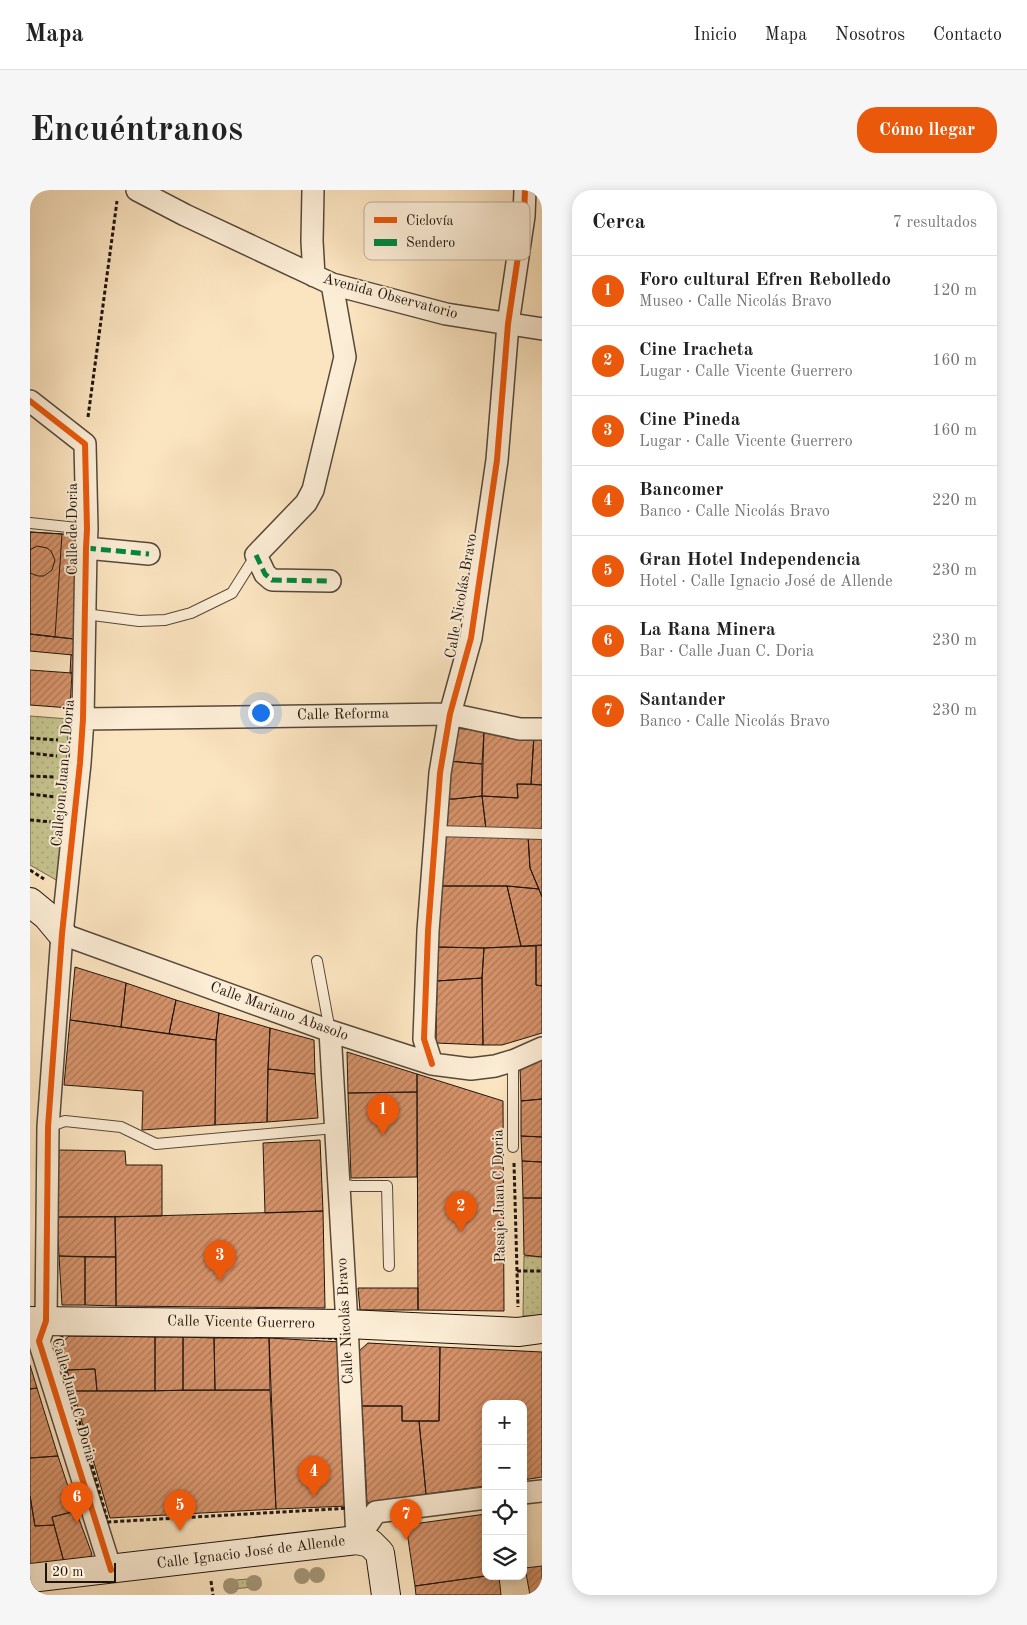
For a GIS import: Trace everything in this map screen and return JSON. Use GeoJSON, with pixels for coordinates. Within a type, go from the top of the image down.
{"type":"FeatureCollection","features":[{"type":"Feature","properties":{"kind":"street","name":"Avenida Observatorio"},"geometry":{"type":"LineString","coordinates":[[137,190],[185,215],[323,280],[446,314],[542,329]]}},
{"type":"Feature","properties":{"kind":"street"},"geometry":{"type":"LineString","coordinates":[[313,190],[312,241],[345,357],[313,490],[306,503],[256,556],[265,574],[272,580],[330,581]]}},
{"type":"Feature","properties":{"kind":"street","name":"Calle Nicolás Bravo"},"geometry":{"type":"LineString","coordinates":[[432,1064],[424,1039],[428,931],[440,773],[450,714],[470,638],[497,460],[508,324],[517,260]]}},
{"type":"Feature","properties":{"kind":"street"},"geometry":{"type":"LineString","coordinates":[[30,401],[85,444]]}},
{"type":"Feature","properties":{"kind":"street","name":"Calle de Doria"},"geometry":{"type":"LineString","coordinates":[[85,444],[85,614]]}},
{"type":"Feature","properties":{"kind":"street"},"geometry":{"type":"LineString","coordinates":[[86,538],[149,554]]}},
{"type":"Feature","properties":{"kind":"street","name":"Callejon Juan C. Doria"},"geometry":{"type":"LineString","coordinates":[[62,934],[80,763],[83,719],[85,614]]}},
{"type":"Feature","properties":{"kind":"street","name":"Calle Reforma"},"geometry":{"type":"LineString","coordinates":[[83,719],[450,714],[520,729],[542,729]]}},
{"type":"Feature","properties":{"kind":"street","name":"Calle Mariano Abasolo"},"geometry":{"type":"LineString","coordinates":[[30,902],[47,916],[62,934],[330,1031],[432,1064],[472,1069],[495,1066],[516,1060],[542,1048]]}},
{"type":"Feature","properties":{"kind":"street","name":"Calle Juan C. Doria"},"geometry":{"type":"LineString","coordinates":[[62,934],[39,1123],[39,1341],[111,1570]]}},
{"type":"Feature","properties":{"kind":"street","name":"Calle Nicolás Bravo"},"geometry":{"type":"LineString","coordinates":[[330,1031],[359,1541]]}},
{"type":"Feature","properties":{"kind":"street","name":"Calle Vicente Guerrero"},"geometry":{"type":"LineString","coordinates":[[38,1321],[347,1324],[530,1331]]}},
{"type":"Feature","properties":{"kind":"street"},"geometry":{"type":"LineString","coordinates":[[527,1493],[542,1491]]}},
{"type":"Feature","properties":{"kind":"street","name":"Calle Ignacio José de Allende"},"geometry":{"type":"LineString","coordinates":[[30,1578],[359,1541],[376,1512],[482,1499]]}},
{"type":"Feature","properties":{"kind":"street"},"geometry":{"type":"LineString","coordinates":[[359,1541],[370,1543],[380,1553],[386,1595]]}},
{"type":"Feature","properties":{"kind":"lane"},"geometry":{"type":"LineString","coordinates":[[30,523],[86,538]]}},
{"type":"Feature","properties":{"kind":"lane"},"geometry":{"type":"LineString","coordinates":[[85,614],[139,621],[165,620],[191,613],[232,593],[256,556]]}},
{"type":"Feature","properties":{"kind":"lane"},"geometry":{"type":"LineString","coordinates":[[435,831],[542,834]]}},
{"type":"Feature","properties":{"kind":"lane"},"geometry":{"type":"LineString","coordinates":[[317,961],[330,1031]]}},
{"type":"Feature","properties":{"kind":"lane","name":"Pasaje Juan C Doria"},"geometry":{"type":"LineString","coordinates":[[514,1148],[513,1068],[516,1060]]}},
{"type":"Feature","properties":{"kind":"lane"},"geometry":{"type":"LineString","coordinates":[[39,1123],[65,1121],[122,1127],[156,1144],[335,1128]]}},
{"type":"Feature","properties":{"kind":"lane"},"geometry":{"type":"LineString","coordinates":[[339,1184],[387,1186],[389,1266]]}},
{"type":"Feature","properties":{"kind":"lane"},"geometry":{"type":"LineString","coordinates":[[527,1497],[542,1495]]}},
{"type":"Feature","properties":{"kind":"lane"},"geometry":{"type":"LineString","coordinates":[[30,1584],[358,1547],[359,1541],[378,1516],[482,1503]]}},
{"type":"Feature","properties":{"kind":"path"},"geometry":{"type":"LineString","coordinates":[[85,444],[117,200]]}},
{"type":"Feature","properties":{"kind":"path"},"geometry":{"type":"LineString","coordinates":[[30,738],[58,740]]}},
{"type":"Feature","properties":{"kind":"path"},"geometry":{"type":"LineString","coordinates":[[30,753],[57,755],[57,762]]}},
{"type":"Feature","properties":{"kind":"path"},"geometry":{"type":"LineString","coordinates":[[30,776],[56,778],[56,770]]}},
{"type":"Feature","properties":{"kind":"path"},"geometry":{"type":"LineString","coordinates":[[30,794],[55,796],[54,805]]}},
{"type":"Feature","properties":{"kind":"path"},"geometry":{"type":"LineString","coordinates":[[30,820],[53,822],[53,814]]}},
{"type":"Feature","properties":{"kind":"path"},"geometry":{"type":"LineString","coordinates":[[517,1271],[542,1271]]}},
{"type":"Feature","properties":{"kind":"path"},"geometry":{"type":"LineString","coordinates":[[68,1334],[269,1334],[342,1339],[350,1508],[108,1522],[57,1343],[61,1337],[68,1334]]}},
{"type":"Feature","properties":{"kind":"path"},"geometry":{"type":"LineString","coordinates":[[210,1576],[213,1595]]}},
{"type":"Feature","properties":{"kind":"shaded area"},"geometry":{"type":"Polygon","coordinates":[[[30,716],[69,719],[58,881],[30,865],[30,716]]]}},
{"type":"Feature","properties":{"kind":"shaded area"},"geometry":{"type":"Polygon","coordinates":[[[524,1256],[542,1257],[542,1316],[523,1316],[524,1256]]]}},
{"type":"Feature","properties":{"kind":"shaded area"},"geometry":{"type":"Polygon","coordinates":[[[260,1578],[261,1586],[225,1590],[225,1581],[260,1578]]]}},
{"type":"Feature","properties":{"kind":"building"},"geometry":{"type":"Polygon","coordinates":[[[30,532],[79,535],[74,639],[30,634],[30,532]]]}},
{"type":"Feature","properties":{"kind":"building"},"geometry":{"type":"Polygon","coordinates":[[[30,532],[62,534],[55,637],[30,634],[30,532]]]}},
{"type":"Feature","properties":{"kind":"building"},"geometry":{"type":"Polygon","coordinates":[[[37,546],[51,551],[55,560],[52,570],[44,576],[30,573],[30,550],[37,546]]]}},
{"type":"Feature","properties":{"kind":"building"},"geometry":{"type":"Polygon","coordinates":[[[30,634],[74,639],[73,655],[30,651],[30,634]]]}},
{"type":"Feature","properties":{"kind":"building"},"geometry":{"type":"Polygon","coordinates":[[[71,655],[73,655],[72,673],[70,673],[71,655]]]}},
{"type":"Feature","properties":{"kind":"building"},"geometry":{"type":"Polygon","coordinates":[[[30,670],[72,673],[70,708],[30,705],[30,670]]]}},
{"type":"Feature","properties":{"kind":"building"},"geometry":{"type":"Polygon","coordinates":[[[454,728],[484,731],[482,764],[449,761],[454,728]]]}},
{"type":"Feature","properties":{"kind":"building"},"geometry":{"type":"Polygon","coordinates":[[[484,731],[534,735],[531,784],[517,784],[518,798],[482,796],[484,731]]]}},
{"type":"Feature","properties":{"kind":"building"},"geometry":{"type":"Polygon","coordinates":[[[534,735],[542,735],[542,785],[531,784],[534,735]]]}},
{"type":"Feature","properties":{"kind":"building"},"geometry":{"type":"Polygon","coordinates":[[[449,761],[482,764],[482,796],[444,799],[449,761]]]}},
{"type":"Feature","properties":{"kind":"building"},"geometry":{"type":"Polygon","coordinates":[[[517,784],[542,785],[542,830],[486,829],[482,796],[518,798],[517,784]]]}},
{"type":"Feature","properties":{"kind":"building"},"geometry":{"type":"Polygon","coordinates":[[[482,796],[486,829],[439,828],[444,799],[482,796]]]}},
{"type":"Feature","properties":{"kind":"building"},"geometry":{"type":"Polygon","coordinates":[[[439,835],[528,836],[530,868],[539,889],[507,886],[438,886],[439,835]]]}},
{"type":"Feature","properties":{"kind":"building"},"geometry":{"type":"Polygon","coordinates":[[[528,836],[542,837],[542,897],[530,868],[528,836]]]}},
{"type":"Feature","properties":{"kind":"building"},"geometry":{"type":"Polygon","coordinates":[[[438,886],[507,886],[521,946],[484,948],[437,947],[438,886]]]}},
{"type":"Feature","properties":{"kind":"building"},"geometry":{"type":"Polygon","coordinates":[[[507,886],[539,889],[542,897],[542,945],[521,946],[507,886]]]}},
{"type":"Feature","properties":{"kind":"building"},"geometry":{"type":"Polygon","coordinates":[[[542,945],[542,986],[536,985],[536,946],[542,945]]]}},
{"type":"Feature","properties":{"kind":"building"},"geometry":{"type":"Polygon","coordinates":[[[536,946],[536,985],[542,986],[542,1033],[502,1045],[483,1045],[482,978],[484,948],[536,946]]]}},
{"type":"Feature","properties":{"kind":"building"},"geometry":{"type":"Polygon","coordinates":[[[437,947],[484,948],[482,978],[437,981],[437,947]]]}},
{"type":"Feature","properties":{"kind":"building"},"geometry":{"type":"Polygon","coordinates":[[[75,967],[126,983],[121,1027],[70,1020],[75,967]]]}},
{"type":"Feature","properties":{"kind":"building"},"geometry":{"type":"Polygon","coordinates":[[[482,978],[483,1045],[436,1043],[437,981],[482,978]]]}},
{"type":"Feature","properties":{"kind":"building"},"geometry":{"type":"Polygon","coordinates":[[[126,983],[176,1000],[169,1034],[121,1027],[126,983]]]}},
{"type":"Feature","properties":{"kind":"building"},"geometry":{"type":"Polygon","coordinates":[[[176,1000],[219,1013],[216,1040],[169,1034],[176,1000]]]}},
{"type":"Feature","properties":{"kind":"building"},"geometry":{"type":"Polygon","coordinates":[[[219,1013],[270,1028],[267,1122],[215,1125],[216,1040],[219,1013]]]}},
{"type":"Feature","properties":{"kind":"building"},"geometry":{"type":"Polygon","coordinates":[[[70,1020],[216,1040],[215,1125],[142,1130],[143,1091],[64,1085],[70,1020]]]}},
{"type":"Feature","properties":{"kind":"building"},"geometry":{"type":"Polygon","coordinates":[[[270,1028],[314,1040],[315,1074],[268,1069],[270,1028]]]}},
{"type":"Feature","properties":{"kind":"building"},"geometry":{"type":"Polygon","coordinates":[[[347,1052],[417,1074],[417,1092],[348,1093],[347,1052]]]}},
{"type":"Feature","properties":{"kind":"building"},"geometry":{"type":"Polygon","coordinates":[[[542,1059],[542,1099],[521,1101],[520,1067],[542,1059]]]}},
{"type":"Feature","properties":{"kind":"building"},"geometry":{"type":"Polygon","coordinates":[[[268,1069],[315,1074],[318,1118],[267,1122],[268,1069]]]}},
{"type":"Feature","properties":{"kind":"building"},"geometry":{"type":"Polygon","coordinates":[[[417,1074],[503,1101],[504,1311],[418,1310],[417,1074]]]}},
{"type":"Feature","properties":{"kind":"building"},"geometry":{"type":"Polygon","coordinates":[[[417,1092],[417,1177],[351,1178],[348,1093],[417,1092]]]}},
{"type":"Feature","properties":{"kind":"building"},"geometry":{"type":"Polygon","coordinates":[[[542,1099],[542,1137],[521,1136],[521,1101],[542,1099]]]}},
{"type":"Feature","properties":{"kind":"building"},"geometry":{"type":"Polygon","coordinates":[[[521,1136],[542,1137],[542,1162],[522,1161],[521,1136]]]}},
{"type":"Feature","properties":{"kind":"building"},"geometry":{"type":"Polygon","coordinates":[[[320,1140],[323,1211],[265,1213],[263,1143],[320,1140]]]}},
{"type":"Feature","properties":{"kind":"building"},"geometry":{"type":"Polygon","coordinates":[[[59,1150],[125,1151],[126,1165],[162,1165],[162,1216],[57,1217],[59,1150]]]}},
{"type":"Feature","properties":{"kind":"building"},"geometry":{"type":"Polygon","coordinates":[[[522,1161],[542,1162],[542,1198],[523,1198],[522,1161]]]}},
{"type":"Feature","properties":{"kind":"building"},"geometry":{"type":"Polygon","coordinates":[[[523,1198],[542,1198],[542,1257],[524,1255],[523,1198]]]}},
{"type":"Feature","properties":{"kind":"building"},"geometry":{"type":"Polygon","coordinates":[[[323,1211],[325,1308],[116,1306],[115,1217],[323,1211]]]}},
{"type":"Feature","properties":{"kind":"building"},"geometry":{"type":"Polygon","coordinates":[[[57,1217],[115,1217],[116,1257],[59,1256],[57,1217]]]}},
{"type":"Feature","properties":{"kind":"building"},"geometry":{"type":"Polygon","coordinates":[[[59,1256],[85,1257],[85,1305],[62,1305],[59,1256]]]}},
{"type":"Feature","properties":{"kind":"building"},"geometry":{"type":"Polygon","coordinates":[[[85,1257],[116,1257],[116,1306],[85,1305],[85,1257]]]}},
{"type":"Feature","properties":{"kind":"building"},"geometry":{"type":"Polygon","coordinates":[[[358,1288],[418,1288],[418,1310],[360,1310],[358,1288]]]}},
{"type":"Feature","properties":{"kind":"building"},"geometry":{"type":"Polygon","coordinates":[[[69,1336],[155,1337],[155,1391],[97,1391],[95,1369],[67,1370],[60,1344],[69,1336]]]}},
{"type":"Feature","properties":{"kind":"building"},"geometry":{"type":"Polygon","coordinates":[[[155,1337],[183,1337],[183,1390],[155,1391],[155,1337]]]}},
{"type":"Feature","properties":{"kind":"building"},"geometry":{"type":"Polygon","coordinates":[[[183,1337],[214,1338],[215,1390],[183,1390],[183,1337]]]}},
{"type":"Feature","properties":{"kind":"building"},"geometry":{"type":"Polygon","coordinates":[[[214,1338],[269,1338],[270,1390],[215,1390],[214,1338]]]}},
{"type":"Feature","properties":{"kind":"building"},"geometry":{"type":"Polygon","coordinates":[[[269,1338],[340,1342],[348,1506],[276,1509],[269,1338]]]}},
{"type":"Feature","properties":{"kind":"building"},"geometry":{"type":"Polygon","coordinates":[[[368,1343],[440,1347],[439,1421],[402,1421],[402,1406],[362,1406],[359,1351],[368,1343]]]}},
{"type":"Feature","properties":{"kind":"building"},"geometry":{"type":"Polygon","coordinates":[[[440,1347],[542,1352],[542,1477],[527,1479],[527,1400],[482,1400],[482,1487],[426,1494],[419,1421],[439,1421],[440,1347]]]}},
{"type":"Feature","properties":{"kind":"building"},"geometry":{"type":"Polygon","coordinates":[[[30,1365],[37,1388],[30,1389],[30,1365]]]}},
{"type":"Feature","properties":{"kind":"building"},"geometry":{"type":"Polygon","coordinates":[[[95,1369],[97,1391],[73,1391],[67,1370],[95,1369]]]}},
{"type":"Feature","properties":{"kind":"building"},"geometry":{"type":"Polygon","coordinates":[[[37,1388],[58,1456],[30,1458],[30,1389],[37,1388]]]}},
{"type":"Feature","properties":{"kind":"building"},"geometry":{"type":"Polygon","coordinates":[[[270,1390],[276,1509],[110,1518],[73,1391],[270,1390]]]}},
{"type":"Feature","properties":{"kind":"building"},"geometry":{"type":"Polygon","coordinates":[[[362,1406],[402,1406],[402,1421],[419,1421],[426,1494],[367,1503],[362,1406]]]}},
{"type":"Feature","properties":{"kind":"building"},"geometry":{"type":"Polygon","coordinates":[[[58,1456],[76,1511],[52,1517],[54,1525],[35,1526],[30,1496],[30,1458],[58,1456]]]}},
{"type":"Feature","properties":{"kind":"building"},"geometry":{"type":"Polygon","coordinates":[[[30,1496],[35,1526],[54,1525],[65,1566],[30,1566],[30,1496]]]}},
{"type":"Feature","properties":{"kind":"building"},"geometry":{"type":"Polygon","coordinates":[[[76,1511],[92,1554],[89,1560],[65,1566],[52,1517],[76,1511]]]}},
{"type":"Feature","properties":{"kind":"building"},"geometry":{"type":"Polygon","coordinates":[[[482,1515],[482,1577],[415,1586],[406,1525],[482,1515]]]}},
{"type":"Feature","properties":{"kind":"building"},"geometry":{"type":"Polygon","coordinates":[[[542,1566],[542,1595],[530,1595],[527,1568],[542,1566]]]}},
{"type":"Feature","properties":{"kind":"building"},"geometry":{"type":"Polygon","coordinates":[[[482,1577],[482,1580],[499,1580],[501,1595],[416,1595],[415,1586],[482,1577]]]}},
{"type":"Feature","properties":{"kind":"marked path"},"geometry":{"type":"LineString","coordinates":[[86,548],[149,554]]}},
{"type":"Feature","properties":{"kind":"marked path"},"geometry":{"type":"LineString","coordinates":[[256,555],[265,574],[272,580],[330,581]]}},
{"type":"Feature","properties":{"kind":"cycle path"},"geometry":{"type":"LineString","coordinates":[[525,190],[525,202]]}},
{"type":"Feature","properties":{"kind":"cycle path"},"geometry":{"type":"LineString","coordinates":[[432,1064],[424,1039],[428,931],[440,773],[450,714],[471,638],[497,460],[508,324],[517,260]]}},
{"type":"Feature","properties":{"kind":"cycle path"},"geometry":{"type":"LineString","coordinates":[[30,401],[85,444],[87,529],[83,719],[62,934],[48,1127],[46,1321],[39,1341],[111,1570]]}},
{"type":"Feature","properties":{"kind":"place","name":"Foro cultural Efren Rebolledo"},"geometry":{"type":"Point","coordinates":[383,1135]}},
{"type":"Feature","properties":{"kind":"place","name":"Cine Iracheta"},"geometry":{"type":"Point","coordinates":[461,1232]}},
{"type":"Feature","properties":{"kind":"place","name":"Cine Pineda"},"geometry":{"type":"Point","coordinates":[220,1281]}},
{"type":"Feature","properties":{"kind":"place","name":"Bancomer"},"geometry":{"type":"Point","coordinates":[314,1497]}},
{"type":"Feature","properties":{"kind":"place","name":"La Rana Minera"},"geometry":{"type":"Point","coordinates":[77,1523]}},
{"type":"Feature","properties":{"kind":"place","name":"Gran Hotel Independencia"},"geometry":{"type":"Point","coordinates":[180,1531]}},
{"type":"Feature","properties":{"kind":"place","name":"Santander"},"geometry":{"type":"Point","coordinates":[406,1540]}}]}
